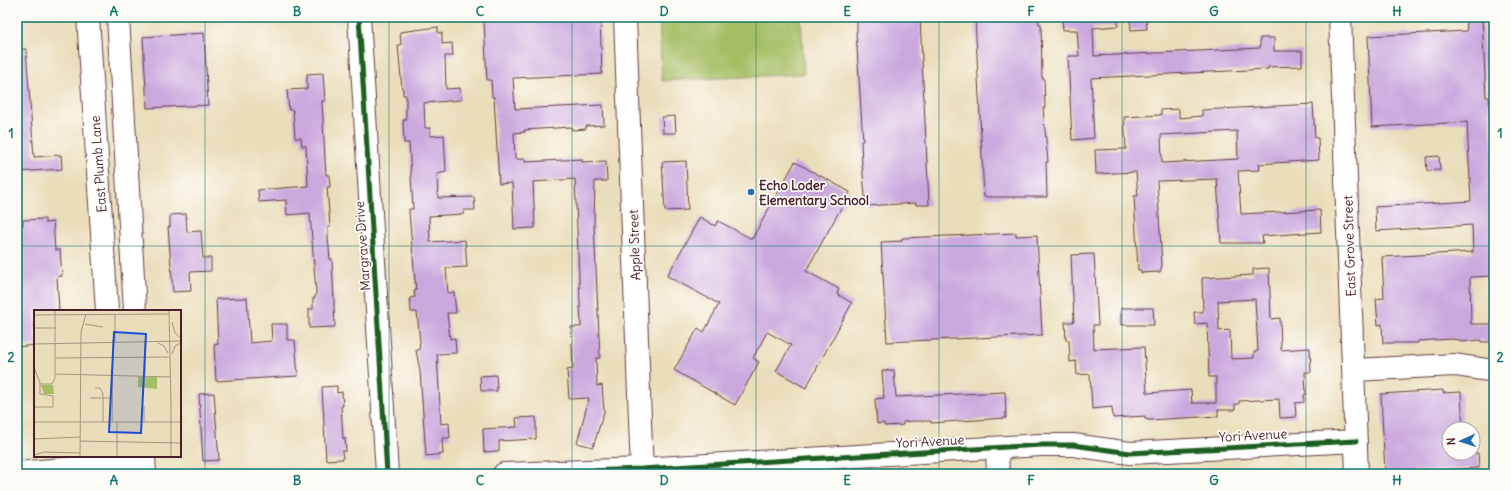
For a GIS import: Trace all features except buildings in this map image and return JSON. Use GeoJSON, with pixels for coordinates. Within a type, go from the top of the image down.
{"type":"FeatureCollection","features":[{"type":"Feature","properties":{"kind":"street","name":"East Plumb Lane"},"geometry":{"type":"LineString","coordinates":[[88,17],[107,310]]}},
{"type":"Feature","properties":{"kind":"street"},"geometry":{"type":"LineString","coordinates":[[118,17],[135,310]]}},
{"type":"Feature","properties":{"kind":"street","name":"Margrave Drive"},"geometry":{"type":"LineString","coordinates":[[359,17],[387,474]]}},
{"type":"Feature","properties":{"kind":"street","name":"Apple Street"},"geometry":{"type":"LineString","coordinates":[[625,17],[642,472]]}},
{"type":"Feature","properties":{"kind":"street","name":"East Grove Street"},"geometry":{"type":"LineString","coordinates":[[1340,17],[1357,474]]}},
{"type":"Feature","properties":{"kind":"street"},"geometry":{"type":"LineString","coordinates":[[1353,370],[1448,365],[1494,371]]}},
{"type":"Feature","properties":{"kind":"street","name":"Yori Avenue"},"geometry":{"type":"LineString","coordinates":[[504,474],[642,472],[996,448],[1073,445],[1130,453],[1356,441]]}},
{"type":"Feature","properties":{"kind":"street"},"geometry":{"type":"LineString","coordinates":[[996,448],[998,474]]}},
{"type":"Feature","properties":{"kind":"street"},"geometry":{"type":"LineString","coordinates":[[17,473],[144,464]]}},
{"type":"Feature","properties":{"kind":"green space"},"geometry":{"type":"Polygon","coordinates":[[[659,17],[801,17],[804,74],[662,81],[659,17]]]}},
{"type":"Feature","properties":{"kind":"cycle path"},"geometry":{"type":"LineString","coordinates":[[359,17],[387,474]]}},
{"type":"Feature","properties":{"kind":"cycle path"},"geometry":{"type":"LineString","coordinates":[[504,474],[642,469],[1041,445],[1073,445],[1130,453],[1356,441]]}},
{"type":"Feature","properties":{"kind":"place","name":"Echo Loder Elementary School"},"geometry":{"type":"Point","coordinates":[751,192]}}]}
